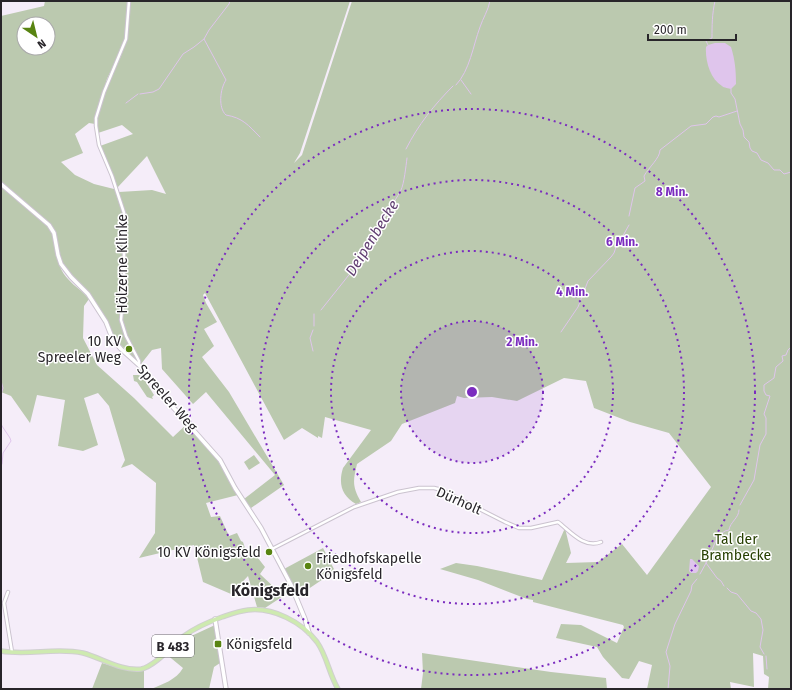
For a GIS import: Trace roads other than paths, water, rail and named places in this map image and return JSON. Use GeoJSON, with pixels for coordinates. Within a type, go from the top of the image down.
{"type":"FeatureCollection","features":[{"type":"Feature","properties":{"kind":"main road","name":"B 483"},"geometry":{"type":"LineString","coordinates":[[1,651],[63,651],[82,653],[116,666],[140,669],[152,663],[188,633],[215,619],[243,610],[263,610],[279,614],[292,620],[309,633],[317,642],[322,651],[338,689]]}},
{"type":"Feature","properties":{"kind":"street","name":"Hölzerne Klinke"},"geometry":{"type":"LineString","coordinates":[[129,1],[126,38],[104,92],[96,118],[96,126],[99,146],[112,176],[124,215],[124,290],[121,322],[139,361],[139,365]]}},
{"type":"Feature","properties":{"kind":"street","name":"Spreeler Weg"},"geometry":{"type":"LineString","coordinates":[[1,184],[50,225],[55,234],[58,255],[63,267],[71,278],[88,294],[105,320],[111,336],[116,344],[139,365],[160,394],[220,460],[235,488],[258,523],[297,597],[309,629],[309,633]]}},
{"type":"Feature","properties":{"kind":"street","name":"Dürholt"},"geometry":{"type":"LineString","coordinates":[[272,549],[359,505],[398,492],[426,488],[434,488],[448,493],[519,528],[531,528],[558,522],[582,541],[594,544],[601,542]]}},
{"type":"Feature","properties":{"kind":"street"},"geometry":{"type":"LineString","coordinates":[[8,592],[5,599],[4,608],[12,652]]}},
{"type":"Feature","properties":{"kind":"street"},"geometry":{"type":"LineString","coordinates":[[215,619],[226,689]]}},
{"type":"Feature","properties":{"kind":"waterway"},"geometry":{"type":"LineString","coordinates":[[230,1],[204,39],[226,80],[221,93],[223,112],[226,115],[237,118],[245,123],[260,137]]}},
{"type":"Feature","properties":{"kind":"waterway","name":"Deipenbecke"},"geometry":{"type":"LineString","coordinates":[[456,85],[465,72],[471,58],[480,27],[490,1]]}},
{"type":"Feature","properties":{"kind":"waterway"},"geometry":{"type":"LineString","coordinates":[[708,45],[706,41],[712,38],[715,1]]}},
{"type":"Feature","properties":{"kind":"waterway"},"geometry":{"type":"LineString","coordinates":[[140,94],[153,92],[159,89],[183,54],[204,39]]}},
{"type":"Feature","properties":{"kind":"waterway"},"geometry":{"type":"LineString","coordinates":[[461,80],[471,94]]}},
{"type":"Feature","properties":{"kind":"waterway","name":"Deipenbecke"},"geometry":{"type":"LineString","coordinates":[[406,149],[427,116],[439,100],[453,86]]}},
{"type":"Feature","properties":{"kind":"waterway"},"geometry":{"type":"LineString","coordinates":[[731,89],[731,93],[735,99],[744,137],[749,142],[752,151],[757,153],[761,160],[768,163],[774,170],[780,170],[784,174],[791,172]]}},
{"type":"Feature","properties":{"kind":"waterway"},"geometry":{"type":"LineString","coordinates":[[126,103],[138,94]]}},
{"type":"Feature","properties":{"kind":"waterway"},"geometry":{"type":"LineString","coordinates":[[629,216],[635,188],[645,181],[644,176],[660,153],[660,150],[691,126],[706,124],[713,117],[719,117],[737,111]]}},
{"type":"Feature","properties":{"kind":"waterway","name":"Deipenbecke"},"geometry":{"type":"LineString","coordinates":[[321,310],[360,261],[390,209],[402,187],[407,158]]}},
{"type":"Feature","properties":{"kind":"waterway"},"geometry":{"type":"LineString","coordinates":[[561,332],[578,307],[588,281],[614,253],[617,244],[629,225]]}},
{"type":"Feature","properties":{"kind":"waterway"},"geometry":{"type":"LineString","coordinates":[[314,314],[314,326]]}},
{"type":"Feature","properties":{"kind":"waterway"},"geometry":{"type":"LineString","coordinates":[[313,330],[310,338],[313,351]]}},
{"type":"Feature","properties":{"kind":"waterway"},"geometry":{"type":"LineString","coordinates":[[791,336],[791,342]]}},
{"type":"Feature","properties":{"kind":"waterway"},"geometry":{"type":"LineString","coordinates":[[740,505],[754,480],[760,445],[766,434],[766,418],[764,414],[770,396],[766,395],[764,385],[774,378],[776,367],[783,361],[782,356],[786,355],[791,347]]}},
{"type":"Feature","properties":{"kind":"waterway"},"geometry":{"type":"LineString","coordinates":[[1,381],[3,388],[1,395]]}},
{"type":"Feature","properties":{"kind":"waterway"},"geometry":{"type":"LineString","coordinates":[[1,423],[11,441],[3,453],[2,464]]}},
{"type":"Feature","properties":{"kind":"waterway"},"geometry":{"type":"LineString","coordinates":[[700,574],[718,536],[729,530],[738,515],[739,510]]}},
{"type":"Feature","properties":{"kind":"waterway"},"geometry":{"type":"LineString","coordinates":[[706,563],[724,586]]}},
{"type":"Feature","properties":{"kind":"waterway"},"geometry":{"type":"LineString","coordinates":[[668,689],[670,666],[666,652],[675,624],[691,591],[692,585],[697,579]]}},
{"type":"Feature","properties":{"kind":"waterway"},"geometry":{"type":"LineString","coordinates":[[727,588],[731,592],[737,594],[751,611],[756,613],[761,619],[763,630],[760,647],[764,654]]}},
{"type":"Feature","properties":{"kind":"waterway"},"geometry":{"type":"LineString","coordinates":[[766,656],[767,669]]}},
{"type":"Feature","properties":{"kind":"place","name":"10 KV Spreeler Weg"},"geometry":{"type":"Point","coordinates":[129,349]}},
{"type":"Feature","properties":{"kind":"place","name":"10 KV Königsfeld"},"geometry":{"type":"Point","coordinates":[269,552]}},
{"type":"Feature","properties":{"kind":"place","name":"Friedhofskapelle Königsfeld"},"geometry":{"type":"Point","coordinates":[308,566]}},
{"type":"Feature","properties":{"kind":"place","name":"Königsfeld"},"geometry":{"type":"Point","coordinates":[218,644]}},
{"type":"Feature","properties":{"kind":"district","name":"Königsfeld"},"geometry":{"type":"Point","coordinates":[270,590]}},
{"type":"Feature","properties":{"kind":"park label","name":"Tal der Brambecke"},"geometry":{"type":"Point","coordinates":[736,548]}}]}
